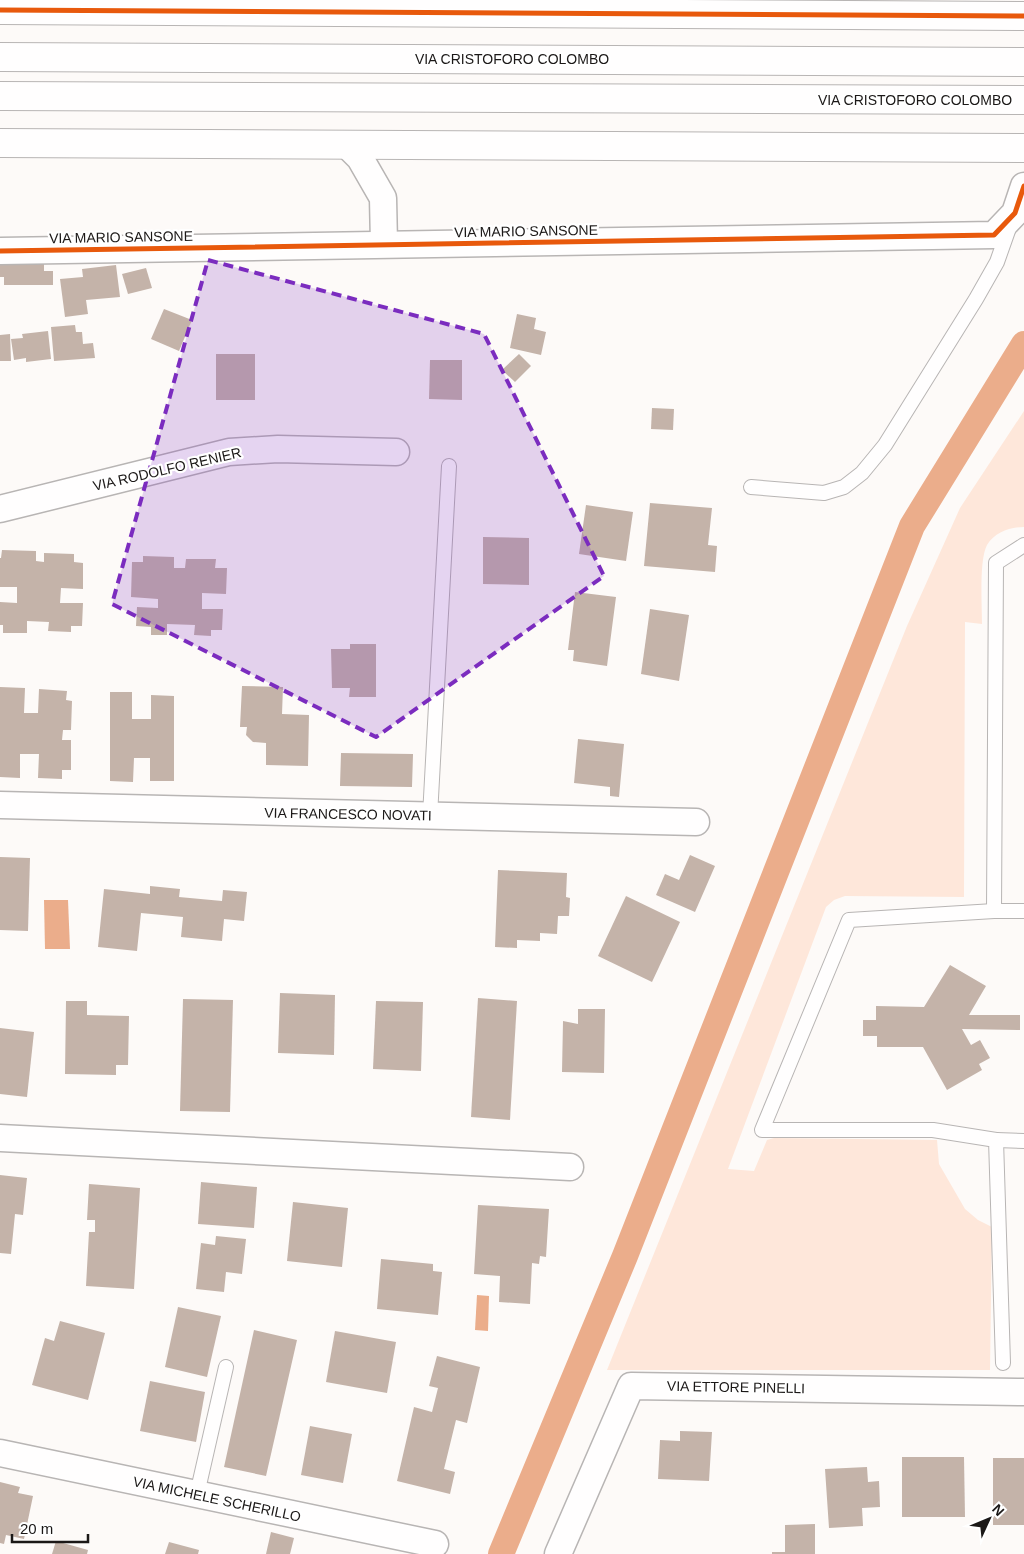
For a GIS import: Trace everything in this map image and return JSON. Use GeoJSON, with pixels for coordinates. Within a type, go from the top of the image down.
{"type":"FeatureCollection","features":[{"type":"Feature","properties":{"kind":"street"},"geometry":{"type":"LineString","coordinates":[[0,10],[874,8],[1024,16]]}},
{"type":"Feature","properties":{"kind":"street","name":"VIA CRISTOFORO COLOMBO"},"geometry":{"type":"LineString","coordinates":[[0,56],[1024,62]]}},
{"type":"Feature","properties":{"kind":"street","name":"VIA CRISTOFORO COLOMBO"},"geometry":{"type":"LineString","coordinates":[[0,96],[1023,101]]}},
{"type":"Feature","properties":{"kind":"street"},"geometry":{"type":"LineString","coordinates":[[0,143],[1024,148]]}},
{"type":"Feature","properties":{"kind":"street"},"geometry":{"type":"LineString","coordinates":[[347,145],[360,158],[383,198],[384,244]]}},
{"type":"Feature","properties":{"kind":"street","name":"VIA MARIO SANSONE"},"geometry":{"type":"LineString","coordinates":[[0,250],[994,235],[1015,214],[1024,186]]}},
{"type":"Feature","properties":{"kind":"street","name":"VIA RODOLFO RENIER"},"geometry":{"type":"LineString","coordinates":[[0,509],[229,452],[278,449],[396,452]]}},
{"type":"Feature","properties":{"kind":"street","name":"VIA FRANCESCO NOVATI"},"geometry":{"type":"LineString","coordinates":[[0,805],[696,822]]}},
{"type":"Feature","properties":{"kind":"street"},"geometry":{"type":"LineString","coordinates":[[0,1138],[570,1167]]}},
{"type":"Feature","properties":{"kind":"street","name":"VIA ETTORE PINELLI"},"geometry":{"type":"LineString","coordinates":[[558,1554],[631,1386],[1024,1392]]}},
{"type":"Feature","properties":{"kind":"street","name":"VIA MICHELE SCHERILLO"},"geometry":{"type":"LineString","coordinates":[[0,1453],[435,1544]]}},
{"type":"Feature","properties":{"kind":"lane"},"geometry":{"type":"LineString","coordinates":[[751,488],[824,492],[844,486],[862,473],[885,445],[976,299],[997,262],[1015,214]]}},
{"type":"Feature","properties":{"kind":"lane"},"geometry":{"type":"LineString","coordinates":[[430,816],[449,466]]}},
{"type":"Feature","properties":{"kind":"lane"},"geometry":{"type":"LineString","coordinates":[[994,911],[996,563],[1024,546]]}},
{"type":"Feature","properties":{"kind":"lane"},"geometry":{"type":"LineString","coordinates":[[1024,911],[994,911],[849,920],[762,1130],[933,1130],[996,1140],[1024,1141]]}},
{"type":"Feature","properties":{"kind":"lane"},"geometry":{"type":"LineString","coordinates":[[996,1140],[1003,1364]]}},
{"type":"Feature","properties":{"kind":"lane"},"geometry":{"type":"LineString","coordinates":[[197,1494],[226,1367]]}},
{"type":"Feature","properties":{"kind":"highlighted area"},"geometry":{"type":"Polygon","coordinates":[[[208,260],[484,334],[604,576],[376,737],[112,604],[208,260]]]}},
{"type":"Feature","properties":{"kind":"shaded area"},"geometry":{"type":"Polygon","coordinates":[[[1024,411],[1024,527],[1003,531],[990,540],[984,552],[983,561],[982,624],[965,622],[964,897],[845,896],[834,900],[826,907],[728,1169],[754,1171],[767,1140],[774,1138],[937,1140],[939,1164],[965,1209],[978,1220],[992,1227],[990,1370],[607,1370],[907,626],[960,508],[1024,411]]]}},
{"type":"Feature","properties":{"kind":"shaded area"},"geometry":{"type":"Polygon","coordinates":[[[44,900],[68,900],[70,949],[45,949],[44,900]]]}},
{"type":"Feature","properties":{"kind":"shaded area"},"geometry":{"type":"Polygon","coordinates":[[[477,1295],[489,1296],[488,1331],[475,1330],[477,1295]]]}},
{"type":"Feature","properties":{"kind":"building"},"geometry":{"type":"Polygon","coordinates":[[[44,257],[44,271],[53,271],[53,285],[4,285],[4,277],[0,277],[0,258],[44,257]]]}},
{"type":"Feature","properties":{"kind":"building"},"geometry":{"type":"Polygon","coordinates":[[[116,265],[120,297],[86,300],[88,314],[65,317],[60,279],[83,277],[82,269],[116,265]]]}},
{"type":"Feature","properties":{"kind":"building"},"geometry":{"type":"Polygon","coordinates":[[[146,268],[152,288],[128,294],[122,274],[146,268]]]}},
{"type":"Feature","properties":{"kind":"building"},"geometry":{"type":"Polygon","coordinates":[[[164,309],[192,320],[179,351],[151,339],[164,309]]]}},
{"type":"Feature","properties":{"kind":"building"},"geometry":{"type":"Polygon","coordinates":[[[517,314],[536,318],[534,329],[546,332],[541,355],[510,348],[517,314]]]}},
{"type":"Feature","properties":{"kind":"building"},"geometry":{"type":"Polygon","coordinates":[[[75,325],[76,332],[82,332],[83,344],[93,343],[95,358],[54,361],[51,327],[75,325]]]}},
{"type":"Feature","properties":{"kind":"building"},"geometry":{"type":"Polygon","coordinates":[[[48,331],[51,359],[26,362],[26,358],[14,360],[11,339],[23,338],[22,334],[48,331]]]}},
{"type":"Feature","properties":{"kind":"building"},"geometry":{"type":"Polygon","coordinates":[[[10,334],[11,361],[0,361],[0,335],[10,334]]]}},
{"type":"Feature","properties":{"kind":"building"},"geometry":{"type":"Polygon","coordinates":[[[216,354],[255,354],[255,400],[216,400],[216,354]]]}},
{"type":"Feature","properties":{"kind":"building"},"geometry":{"type":"Polygon","coordinates":[[[519,354],[531,366],[515,382],[502,370],[519,354]]]}},
{"type":"Feature","properties":{"kind":"building"},"geometry":{"type":"Polygon","coordinates":[[[430,360],[462,360],[462,400],[429,399],[430,360]]]}},
{"type":"Feature","properties":{"kind":"building"},"geometry":{"type":"Polygon","coordinates":[[[652,408],[674,409],[673,430],[651,429],[652,408]]]}},
{"type":"Feature","properties":{"kind":"building"},"geometry":{"type":"Polygon","coordinates":[[[650,503],[712,508],[708,545],[717,546],[715,572],[644,566],[650,503]]]}},
{"type":"Feature","properties":{"kind":"building"},"geometry":{"type":"Polygon","coordinates":[[[586,505],[633,512],[626,561],[579,554],[586,505]]]}},
{"type":"Feature","properties":{"kind":"building"},"geometry":{"type":"Polygon","coordinates":[[[483,537],[529,538],[529,585],[483,584],[483,537]]]}},
{"type":"Feature","properties":{"kind":"building"},"geometry":{"type":"Polygon","coordinates":[[[2,550],[36,551],[36,561],[44,562],[44,553],[74,554],[74,562],[83,563],[83,589],[61,588],[60,603],[83,603],[82,626],[71,626],[71,632],[48,631],[49,622],[27,621],[27,633],[3,633],[3,625],[0,625],[0,602],[17,603],[17,587],[0,587],[0,558],[2,550]]]}},
{"type":"Feature","properties":{"kind":"building"},"geometry":{"type":"Polygon","coordinates":[[[143,556],[174,557],[174,568],[185,568],[186,559],[216,559],[215,568],[227,568],[226,594],[202,593],[202,609],[223,609],[222,630],[211,630],[211,636],[194,635],[195,625],[167,624],[167,635],[151,635],[151,627],[136,626],[137,607],[158,608],[158,599],[131,597],[132,562],[143,562],[143,556]]]}},
{"type":"Feature","properties":{"kind":"building"},"geometry":{"type":"Polygon","coordinates":[[[575,592],[616,597],[607,666],[573,661],[574,650],[568,650],[575,592]]]}},
{"type":"Feature","properties":{"kind":"building"},"geometry":{"type":"Polygon","coordinates":[[[650,609],[689,615],[679,681],[641,674],[650,609]]]}},
{"type":"Feature","properties":{"kind":"building"},"geometry":{"type":"Polygon","coordinates":[[[350,644],[376,644],[376,697],[349,697],[350,688],[332,688],[331,649],[350,649],[350,644]]]}},
{"type":"Feature","properties":{"kind":"building"},"geometry":{"type":"Polygon","coordinates":[[[242,686],[283,687],[282,714],[309,715],[308,766],[266,765],[266,743],[253,742],[246,735],[247,727],[240,727],[242,686]]]}},
{"type":"Feature","properties":{"kind":"building"},"geometry":{"type":"Polygon","coordinates":[[[0,687],[25,688],[24,713],[38,713],[39,689],[67,691],[66,700],[72,701],[71,730],[63,730],[62,740],[71,740],[71,770],[62,770],[62,779],[38,778],[39,754],[20,754],[20,778],[0,777],[0,687]]]}},
{"type":"Feature","properties":{"kind":"building"},"geometry":{"type":"Polygon","coordinates":[[[110,692],[132,692],[132,719],[151,719],[151,695],[174,696],[174,781],[150,781],[150,758],[134,758],[133,782],[110,781],[110,692]]]}},
{"type":"Feature","properties":{"kind":"building"},"geometry":{"type":"Polygon","coordinates":[[[578,739],[624,744],[619,797],[610,796],[610,787],[574,783],[578,739]]]}},
{"type":"Feature","properties":{"kind":"building"},"geometry":{"type":"Polygon","coordinates":[[[341,753],[413,754],[412,787],[340,786],[341,753]]]}},
{"type":"Feature","properties":{"kind":"building"},"geometry":{"type":"Polygon","coordinates":[[[690,855],[715,866],[695,912],[656,895],[665,874],[679,880],[690,855]]]}},
{"type":"Feature","properties":{"kind":"building"},"geometry":{"type":"Polygon","coordinates":[[[0,857],[30,858],[28,931],[0,930],[0,857]]]}},
{"type":"Feature","properties":{"kind":"building"},"geometry":{"type":"Polygon","coordinates":[[[498,870],[567,873],[566,897],[570,898],[569,916],[558,916],[557,934],[540,933],[540,941],[517,940],[517,948],[495,947],[498,870]]]}},
{"type":"Feature","properties":{"kind":"building"},"geometry":{"type":"Polygon","coordinates":[[[150,886],[180,889],[179,897],[222,901],[223,890],[247,892],[244,921],[224,919],[222,941],[181,937],[183,917],[141,913],[137,951],[98,947],[104,889],[150,894],[150,886]]]}},
{"type":"Feature","properties":{"kind":"building"},"geometry":{"type":"Polygon","coordinates":[[[626,896],[680,922],[652,982],[598,956],[626,896]]]}},
{"type":"Feature","properties":{"kind":"building"},"geometry":{"type":"Polygon","coordinates":[[[950,965],[986,986],[969,1015],[1020,1015],[1020,1030],[962,1029],[971,1045],[980,1040],[990,1058],[979,1064],[982,1070],[947,1090],[923,1047],[877,1047],[877,1036],[863,1036],[863,1020],[876,1020],[876,1006],[924,1007],[950,965]]]}},
{"type":"Feature","properties":{"kind":"building"},"geometry":{"type":"Polygon","coordinates":[[[280,993],[335,995],[334,1055],[278,1053],[280,993]]]}},
{"type":"Feature","properties":{"kind":"building"},"geometry":{"type":"Polygon","coordinates":[[[478,998],[517,1001],[510,1120],[471,1117],[478,998]]]}},
{"type":"Feature","properties":{"kind":"building"},"geometry":{"type":"Polygon","coordinates":[[[183,999],[233,1000],[230,1112],[180,1111],[183,999]]]}},
{"type":"Feature","properties":{"kind":"building"},"geometry":{"type":"Polygon","coordinates":[[[66,1001],[87,1001],[87,1015],[129,1016],[128,1065],[116,1065],[116,1075],[65,1074],[66,1001]]]}},
{"type":"Feature","properties":{"kind":"building"},"geometry":{"type":"Polygon","coordinates":[[[376,1001],[423,1002],[421,1071],[373,1069],[376,1001]]]}},
{"type":"Feature","properties":{"kind":"building"},"geometry":{"type":"Polygon","coordinates":[[[578,1009],[605,1009],[604,1073],[562,1072],[563,1021],[578,1024],[578,1009]]]}},
{"type":"Feature","properties":{"kind":"building"},"geometry":{"type":"Polygon","coordinates":[[[0,1028],[34,1032],[27,1097],[0,1094],[0,1028]]]}},
{"type":"Feature","properties":{"kind":"building"},"geometry":{"type":"Polygon","coordinates":[[[0,1175],[27,1178],[23,1215],[15,1214],[11,1254],[0,1253],[0,1175]]]}},
{"type":"Feature","properties":{"kind":"building"},"geometry":{"type":"Polygon","coordinates":[[[201,1182],[257,1187],[254,1228],[198,1224],[201,1182]]]}},
{"type":"Feature","properties":{"kind":"building"},"geometry":{"type":"Polygon","coordinates":[[[89,1184],[140,1188],[134,1289],[86,1286],[89,1232],[95,1232],[95,1220],[87,1220],[89,1184]]]}},
{"type":"Feature","properties":{"kind":"building"},"geometry":{"type":"Polygon","coordinates":[[[293,1202],[348,1208],[342,1267],[287,1261],[293,1202]]]}},
{"type":"Feature","properties":{"kind":"building"},"geometry":{"type":"Polygon","coordinates":[[[478,1205],[549,1209],[546,1257],[540,1256],[539,1264],[532,1263],[530,1304],[499,1302],[500,1276],[474,1274],[478,1205]]]}},
{"type":"Feature","properties":{"kind":"building"},"geometry":{"type":"Polygon","coordinates":[[[216,1236],[246,1239],[242,1274],[226,1272],[224,1292],[196,1289],[201,1243],[215,1245],[216,1236]]]}},
{"type":"Feature","properties":{"kind":"building"},"geometry":{"type":"Polygon","coordinates":[[[381,1259],[433,1264],[433,1271],[442,1272],[438,1315],[377,1309],[381,1259]]]}},
{"type":"Feature","properties":{"kind":"building"},"geometry":{"type":"Polygon","coordinates":[[[178,1307],[221,1316],[207,1377],[165,1367],[178,1307]]]}},
{"type":"Feature","properties":{"kind":"building"},"geometry":{"type":"Polygon","coordinates":[[[60,1321],[105,1333],[88,1400],[32,1385],[45,1338],[54,1341],[60,1321]]]}},
{"type":"Feature","properties":{"kind":"building"},"geometry":{"type":"Polygon","coordinates":[[[254,1330],[297,1340],[266,1476],[224,1467],[254,1330]]]}},
{"type":"Feature","properties":{"kind":"building"},"geometry":{"type":"Polygon","coordinates":[[[335,1331],[396,1342],[387,1393],[326,1382],[335,1331]]]}},
{"type":"Feature","properties":{"kind":"building"},"geometry":{"type":"Polygon","coordinates":[[[437,1356],[480,1367],[467,1423],[456,1420],[444,1469],[455,1472],[450,1494],[397,1481],[414,1407],[432,1412],[438,1388],[429,1386],[437,1356]]]}},
{"type":"Feature","properties":{"kind":"building"},"geometry":{"type":"Polygon","coordinates":[[[150,1381],[205,1392],[196,1442],[140,1431],[150,1381]]]}},
{"type":"Feature","properties":{"kind":"building"},"geometry":{"type":"Polygon","coordinates":[[[310,1426],[352,1434],[343,1483],[301,1475],[310,1426]]]}},
{"type":"Feature","properties":{"kind":"building"},"geometry":{"type":"Polygon","coordinates":[[[680,1431],[712,1432],[709,1481],[658,1479],[660,1440],[680,1441],[680,1431]]]}},
{"type":"Feature","properties":{"kind":"building"},"geometry":{"type":"Polygon","coordinates":[[[902,1457],[964,1457],[965,1517],[902,1517],[902,1457]]]}},
{"type":"Feature","properties":{"kind":"building"},"geometry":{"type":"Polygon","coordinates":[[[993,1458],[1024,1458],[1024,1525],[993,1525],[993,1458]]]}},
{"type":"Feature","properties":{"kind":"building"},"geometry":{"type":"Polygon","coordinates":[[[867,1467],[868,1482],[879,1481],[880,1507],[862,1508],[863,1526],[829,1528],[825,1469],[867,1467]]]}},
{"type":"Feature","properties":{"kind":"building"},"geometry":{"type":"Polygon","coordinates":[[[0,1482],[20,1487],[18,1493],[33,1496],[24,1539],[6,1535],[4,1544],[0,1543],[0,1482]]]}},
{"type":"Feature","properties":{"kind":"building"},"geometry":{"type":"Polygon","coordinates":[[[815,1524],[815,1554],[772,1554],[772,1552],[785,1552],[785,1525],[815,1524]]]}},
{"type":"Feature","properties":{"kind":"building"},"geometry":{"type":"Polygon","coordinates":[[[271,1532],[294,1538],[290,1554],[266,1554],[271,1532]]]}},
{"type":"Feature","properties":{"kind":"building"},"geometry":{"type":"Polygon","coordinates":[[[56,1541],[88,1550],[87,1554],[52,1554],[56,1541]]]}},
{"type":"Feature","properties":{"kind":"building"},"geometry":{"type":"Polygon","coordinates":[[[169,1542],[199,1550],[198,1554],[165,1554],[169,1542]]]}},
{"type":"Feature","properties":{"kind":"waterway"},"geometry":{"type":"LineString","coordinates":[[501,1554],[625,1256],[912,526],[1024,344]]}},
{"type":"Feature","properties":{"kind":"cycle path"},"geometry":{"type":"LineString","coordinates":[[0,10],[1024,16]]}},
{"type":"Feature","properties":{"kind":"cycle path"},"geometry":{"type":"LineString","coordinates":[[0,251],[994,235],[1015,213],[1024,186]]}}]}
